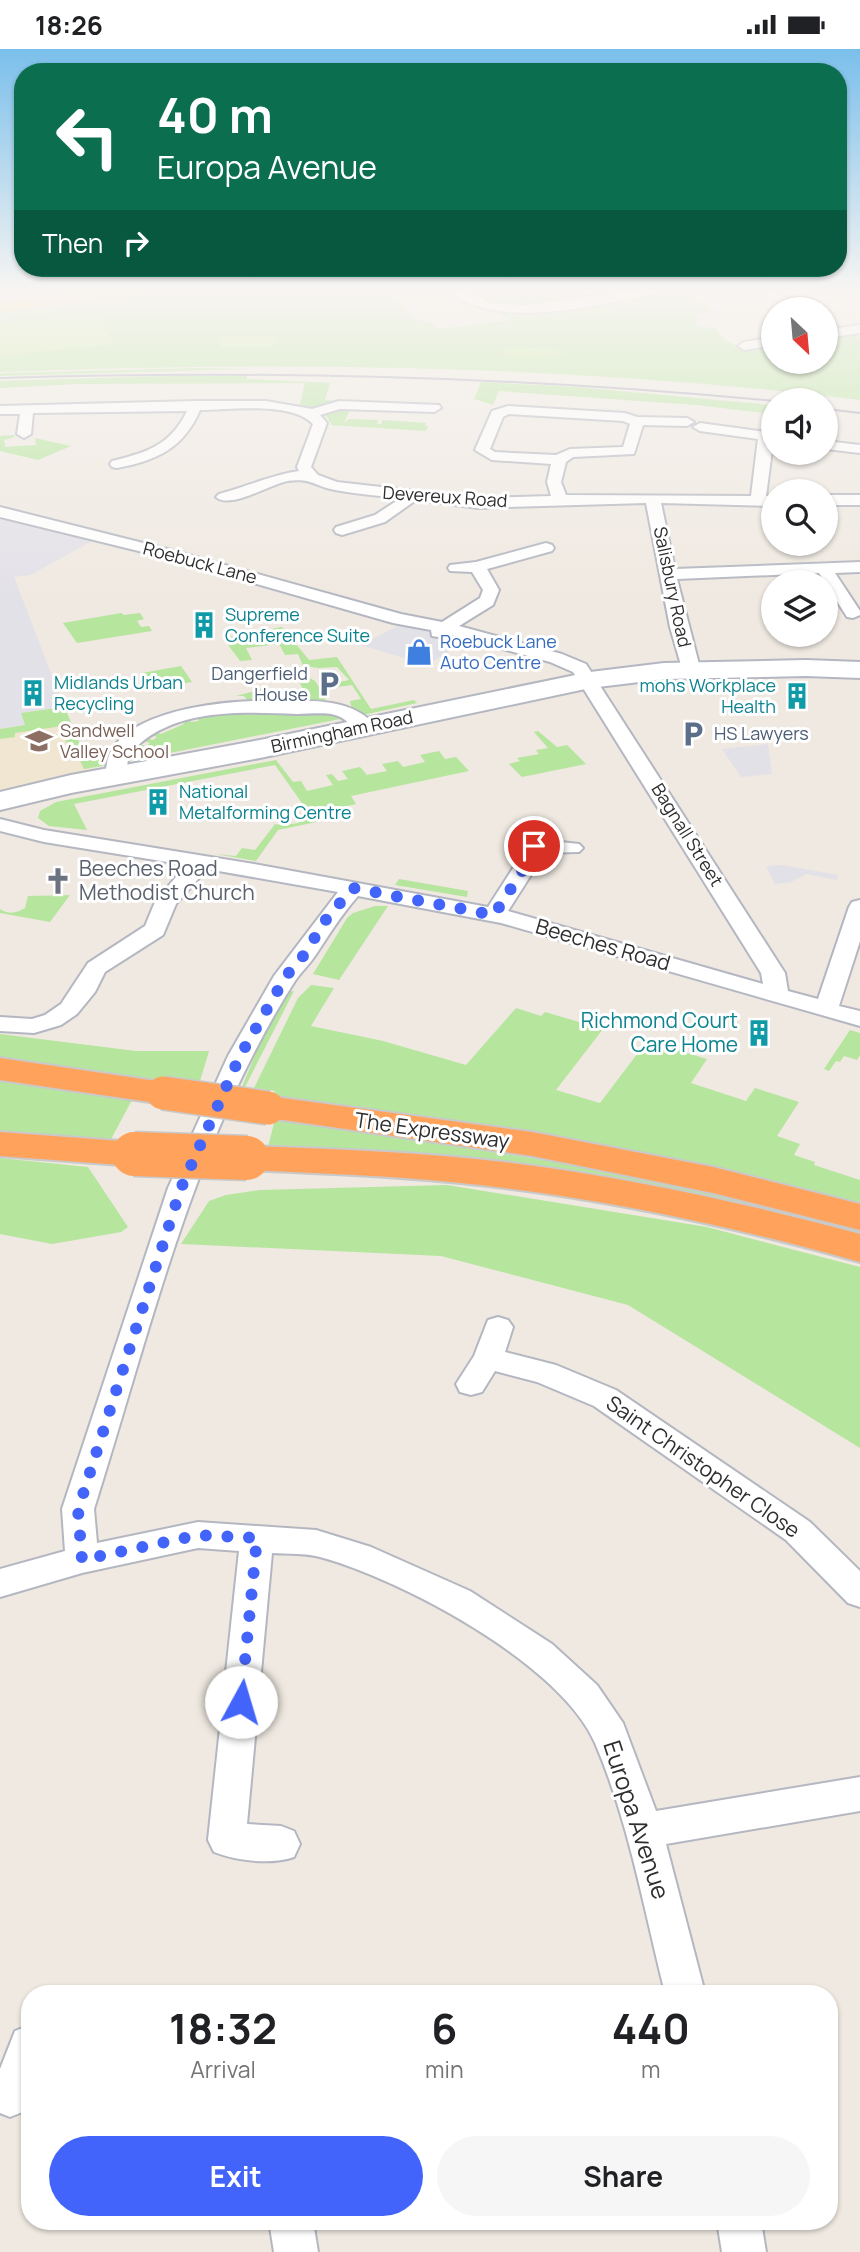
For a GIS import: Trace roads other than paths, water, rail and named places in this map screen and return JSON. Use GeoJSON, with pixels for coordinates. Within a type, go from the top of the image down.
{"type":"FeatureCollection","features":[{"type":"Feature","properties":{"kind":"highway","name":"The Expressway"},"geometry":{"type":"LineString","coordinates":[[0,1069],[532,1144],[713,1180],[860,1217]]}},
{"type":"Feature","properties":{"kind":"highway","name":"The Expressway"},"geometry":{"type":"LineString","coordinates":[[0,1144],[134,1154],[460,1170],[619,1193],[806,1233],[860,1248]]}},
{"type":"Feature","properties":{"kind":"street"},"geometry":{"type":"LineString","coordinates":[[117,464],[131,462],[170,446],[182,433],[196,405]]}},
{"type":"Feature","properties":{"kind":"street"},"geometry":{"type":"LineString","coordinates":[[0,410],[196,405],[278,406],[311,414],[318,419],[320,428],[304,467],[308,474],[275,479],[237,495],[224,497]]}},
{"type":"Feature","properties":{"kind":"street"},"geometry":{"type":"LineString","coordinates":[[311,414],[339,405],[434,408]]}},
{"type":"Feature","properties":{"kind":"street"},"geometry":{"type":"LineString","coordinates":[[24,434],[27,409]]}},
{"type":"Feature","properties":{"kind":"street"},"geometry":{"type":"LineString","coordinates":[[636,421],[638,424],[629,451],[620,454],[570,453],[559,460],[492,456],[482,450],[497,414],[508,410],[625,417],[636,421],[694,424],[761,435]]}},
{"type":"Feature","properties":{"kind":"street"},"geometry":{"type":"LineString","coordinates":[[838,446],[860,449]]}},
{"type":"Feature","properties":{"kind":"street"},"geometry":{"type":"LineString","coordinates":[[620,454],[625,461],[623,470]]}},
{"type":"Feature","properties":{"kind":"street"},"geometry":{"type":"LineString","coordinates":[[559,460],[554,481],[560,500]]}},
{"type":"Feature","properties":{"kind":"street","name":"Devereux Road"},"geometry":{"type":"LineString","coordinates":[[308,474],[321,483],[335,486],[494,503],[560,500],[761,501]]}},
{"type":"Feature","properties":{"kind":"street"},"geometry":{"type":"LineString","coordinates":[[342,530],[356,528],[391,513],[412,496]]}},
{"type":"Feature","properties":{"kind":"street"},"geometry":{"type":"LineString","coordinates":[[838,500],[860,500]]}},
{"type":"Feature","properties":{"kind":"street","name":"Salisbury Road"},"geometry":{"type":"LineString","coordinates":[[653,501],[679,627],[692,672]]}},
{"type":"Feature","properties":{"kind":"street","name":"Roebuck Lane"},"geometry":{"type":"LineString","coordinates":[[0,512],[165,553],[594,677]]}},
{"type":"Feature","properties":{"kind":"street"},"geometry":{"type":"LineString","coordinates":[[456,568],[477,567],[546,548]]}},
{"type":"Feature","properties":{"kind":"street"},"geometry":{"type":"LineString","coordinates":[[448,634],[487,601],[491,590],[477,567]]}},
{"type":"Feature","properties":{"kind":"street"},"geometry":{"type":"LineString","coordinates":[[669,573],[860,567]]}},
{"type":"Feature","properties":{"kind":"street"},"geometry":{"type":"LineString","coordinates":[[824,569],[853,613]]}},
{"type":"Feature","properties":{"kind":"street","name":"Birmingham Road"},"geometry":{"type":"LineString","coordinates":[[6,806],[71,784],[366,727],[594,677],[669,677],[692,672],[806,668],[860,670]]}},
{"type":"Feature","properties":{"kind":"street","name":"Bagnall Street"},"geometry":{"type":"LineString","coordinates":[[594,677],[773,973],[778,993]]}},
{"type":"Feature","properties":{"kind":"street"},"geometry":{"type":"LineString","coordinates":[[116,775],[114,763],[124,748],[152,725],[176,717],[249,706],[335,709],[343,711],[366,727]]}},
{"type":"Feature","properties":{"kind":"street","name":"Beeches Road"},"geometry":{"type":"LineString","coordinates":[[6,806],[44,836],[353,888],[494,915],[778,993],[860,1019]]}},
{"type":"Feature","properties":{"kind":"street"},"geometry":{"type":"LineString","coordinates":[[494,915],[526,865],[533,838],[572,848]]}},
{"type":"Feature","properties":{"kind":"street"},"geometry":{"type":"LineString","coordinates":[[0,1024],[34,1026],[62,1015],[80,997],[101,963],[155,930],[166,902],[201,862]]}},
{"type":"Feature","properties":{"kind":"street"},"geometry":{"type":"LineString","coordinates":[[286,976],[289,955],[327,884]]}},
{"type":"Feature","properties":{"kind":"street"},"geometry":{"type":"LineString","coordinates":[[82,1560],[78,1510],[181,1188],[240,1056],[286,976],[304,955],[327,918],[353,888]]}},
{"type":"Feature","properties":{"kind":"street"},"geometry":{"type":"LineString","coordinates":[[826,1010],[860,907]]}},
{"type":"Feature","properties":{"kind":"street"},"geometry":{"type":"LineString","coordinates":[[471,1384],[488,1358],[498,1327]]}},
{"type":"Feature","properties":{"kind":"street","name":"Saint Christopher Close"},"geometry":{"type":"LineString","coordinates":[[488,1358],[545,1373],[605,1398],[798,1531],[860,1593]]}},
{"type":"Feature","properties":{"kind":"street","name":"Europa Avenue"},"geometry":{"type":"LineString","coordinates":[[0,1583],[82,1560],[198,1535],[316,1543],[359,1556],[458,1601],[540,1654],[584,1696],[610,1734],[644,1830],[683,1985]]}},
{"type":"Feature","properties":{"kind":"street"},"geometry":{"type":"LineString","coordinates":[[257,1538],[227,1840],[281,1844]]}},
{"type":"Feature","properties":{"kind":"street"},"geometry":{"type":"LineString","coordinates":[[644,1830],[860,1794]]}},
{"type":"Feature","properties":{"kind":"street"},"geometry":{"type":"LineString","coordinates":[[10,2096],[21,2068]]}},
{"type":"Feature","properties":{"kind":"street"},"geometry":{"type":"LineString","coordinates":[[292,2230],[296,2252]]}},
{"type":"Feature","properties":{"kind":"street"},"geometry":{"type":"LineString","coordinates":[[740,2230],[744,2252]]}},
{"type":"Feature","properties":{"kind":"tram line"},"geometry":{"type":"LineString","coordinates":[[661,392],[761,400]]}},
{"type":"Feature","properties":{"kind":"tram line"},"geometry":{"type":"LineString","coordinates":[[838,410],[860,413]]}},
{"type":"Feature","properties":{"kind":"place","name":"Supreme Conference Suite"},"geometry":{"type":"Point","coordinates":[204,625]}},
{"type":"Feature","properties":{"kind":"place","name":"Roebuck Lane Auto Centre"},"geometry":{"type":"Point","coordinates":[419,652]}},
{"type":"Feature","properties":{"kind":"place","name":"Dangerfield House"},"geometry":{"type":"Point","coordinates":[329,684]}},
{"type":"Feature","properties":{"kind":"place","name":"Midlands Urban Recycling"},"geometry":{"type":"Point","coordinates":[33,693]}},
{"type":"Feature","properties":{"kind":"place","name":"mohs Workplace Health"},"geometry":{"type":"Point","coordinates":[797,696]}},
{"type":"Feature","properties":{"kind":"place","name":"HS Lawyers"},"geometry":{"type":"Point","coordinates":[693,734]}},
{"type":"Feature","properties":{"kind":"place","name":"Sandwell Valley School"},"geometry":{"type":"Point","coordinates":[39,741]}},
{"type":"Feature","properties":{"kind":"place","name":"National Metalforming Centre"},"geometry":{"type":"Point","coordinates":[158,802]}},
{"type":"Feature","properties":{"kind":"place","name":"Beeches Road Methodist Church"},"geometry":{"type":"Point","coordinates":[58,881]}},
{"type":"Feature","properties":{"kind":"place","name":"Richmond Court Care Home"},"geometry":{"type":"Point","coordinates":[759,1033]}}]}
